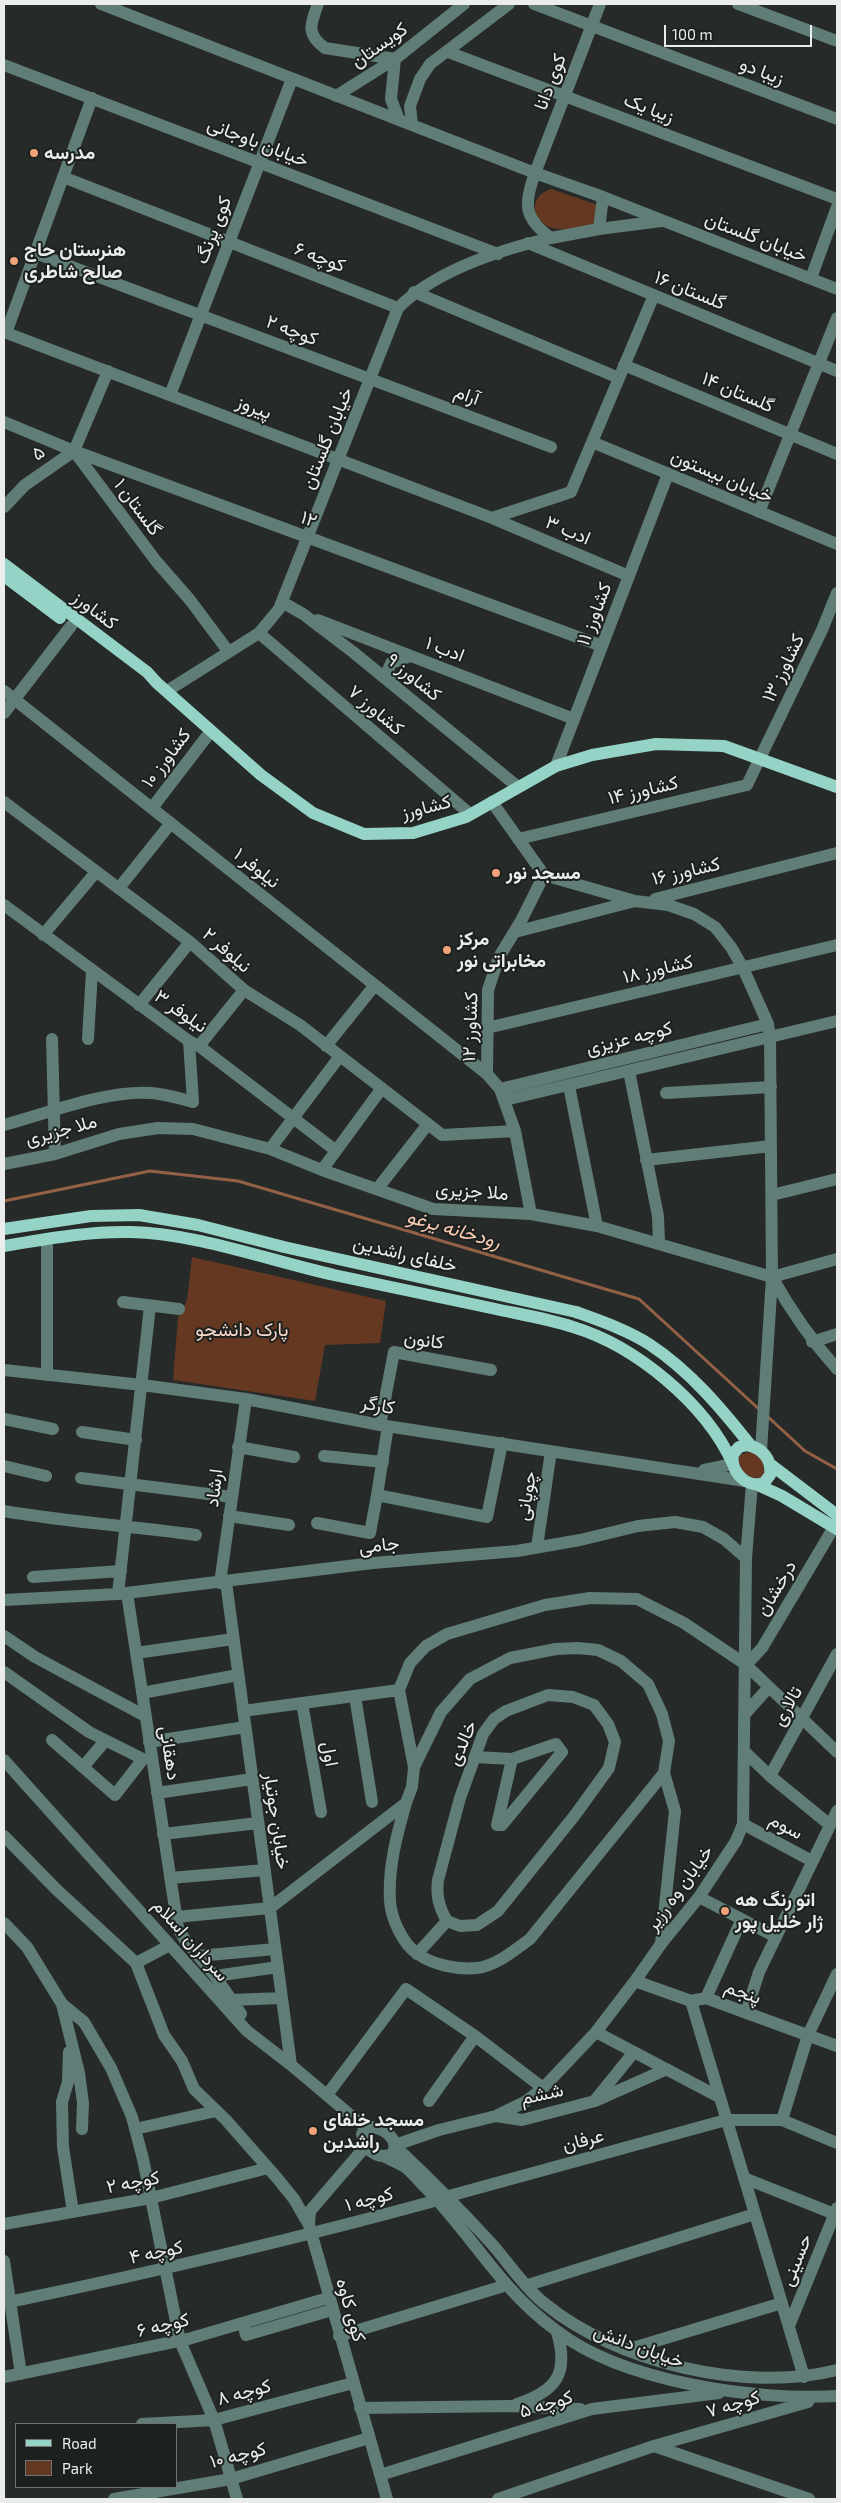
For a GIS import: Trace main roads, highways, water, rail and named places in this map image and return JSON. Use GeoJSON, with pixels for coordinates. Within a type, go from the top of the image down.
{"type":"FeatureCollection","features":[{"type":"Feature","properties":{"kind":"main road","name":"کشاورز"},"geometry":{"type":"LineString","coordinates":[[4,564],[147,672],[260,775],[312,813],[364,834],[412,833],[470,814],[556,766],[592,756],[656,744],[724,746],[837,787]]}},
{"type":"Feature","properties":{"kind":"main road"},"geometry":{"type":"LineString","coordinates":[[4,576],[143,679],[162,687]]}},
{"type":"Feature","properties":{"kind":"main road","name":"خلفای راشدین"},"geometry":{"type":"LineString","coordinates":[[4,1229],[92,1216],[139,1215],[198,1225],[284,1247],[576,1312],[612,1325],[648,1344],[687,1373],[710,1396],[756,1449]]}},
{"type":"Feature","properties":{"kind":"main road"},"geometry":{"type":"LineString","coordinates":[[4,1246],[88,1233],[133,1232],[178,1237],[333,1275],[575,1327],[614,1345],[659,1373],[704,1417],[721,1441],[738,1474],[752,1483],[836,1524]]}},
{"type":"Feature","properties":{"kind":"main road"},"geometry":{"type":"LineString","coordinates":[[733,1464],[735,1450],[743,1446],[756,1449],[836,1524]]}},
{"type":"Feature","properties":{"kind":"main road"},"geometry":{"type":"LineString","coordinates":[[752,1483],[768,1480],[770,1464]]}},
{"type":"Feature","properties":{"kind":"waterway","name":"رودخانه یرغو"},"geometry":{"type":"LineString","coordinates":[[4,1201],[150,1171],[238,1181],[639,1299],[760,1410]]}},
{"type":"Feature","properties":{"kind":"waterway","name":"رودخانه یرغو"},"geometry":{"type":"LineString","coordinates":[[766,1415],[805,1451],[837,1469]]}},
{"type":"Feature","properties":{"kind":"place","name":"مدرسه"},"geometry":{"type":"Point","coordinates":[34,153]}},
{"type":"Feature","properties":{"kind":"place","name":"هنرستان حاج صالح شاطری"},"geometry":{"type":"Point","coordinates":[14,261]}},
{"type":"Feature","properties":{"kind":"place","name":"مسجد نور"},"geometry":{"type":"Point","coordinates":[496,873]}},
{"type":"Feature","properties":{"kind":"place","name":"مرکز مخابراتی نور"},"geometry":{"type":"Point","coordinates":[447,950]}},
{"type":"Feature","properties":{"kind":"place","name":"اتو رنگ هه ژار خلیل پور"},"geometry":{"type":"Point","coordinates":[725,1911]}},
{"type":"Feature","properties":{"kind":"place","name":"مسجد خلفای راشدین"},"geometry":{"type":"Point","coordinates":[313,2131]}},
{"type":"Feature","properties":{"kind":"park label","name":"پارک دانشجو"},"geometry":{"type":"Point","coordinates":[242,1330]}}]}
